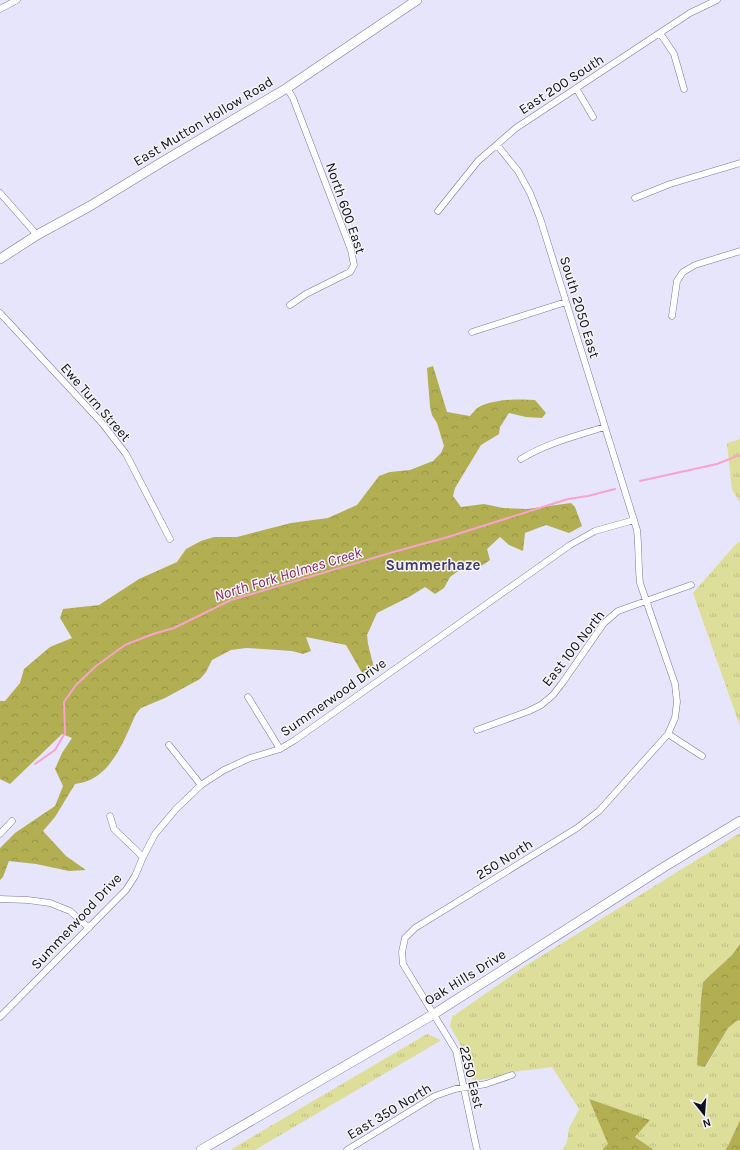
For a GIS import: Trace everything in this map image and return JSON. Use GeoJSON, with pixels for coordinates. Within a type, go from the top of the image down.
{"type":"FeatureCollection","features":[{"type":"Feature","properties":{"kind":"main road","name":"East Mutton Hollow Road"},"geometry":{"type":"LineString","coordinates":[[0,259],[37,235],[90,206],[287,88],[417,0]]}},
{"type":"Feature","properties":{"kind":"main road","name":"Oak Hills Drive"},"geometry":{"type":"LineString","coordinates":[[202,1150],[434,1014],[664,867],[740,821]]}},
{"type":"Feature","properties":{"kind":"street"},"geometry":{"type":"LineString","coordinates":[[0,9],[17,0]]}},
{"type":"Feature","properties":{"kind":"street","name":"East 200 South"},"geometry":{"type":"LineString","coordinates":[[438,211],[478,161],[516,128],[690,13],[717,0]]}},
{"type":"Feature","properties":{"kind":"street"},"geometry":{"type":"LineString","coordinates":[[660,33],[674,54],[684,89]]}},
{"type":"Feature","properties":{"kind":"street","name":"North 600 East"},"geometry":{"type":"LineString","coordinates":[[287,88],[293,98],[351,250],[354,265],[350,272],[306,294],[290,305]]}},
{"type":"Feature","properties":{"kind":"street"},"geometry":{"type":"LineString","coordinates":[[576,88],[593,117]]}},
{"type":"Feature","properties":{"kind":"street","name":"South 2050 East"},"geometry":{"type":"LineString","coordinates":[[497,145],[518,171],[530,193],[540,218],[637,530],[639,543],[638,569],[640,583],[675,684],[677,702],[675,718],[668,734]]}},
{"type":"Feature","properties":{"kind":"street"},"geometry":{"type":"LineString","coordinates":[[635,198],[670,184],[740,163]]}},
{"type":"Feature","properties":{"kind":"street"},"geometry":{"type":"LineString","coordinates":[[0,193],[37,235]]}},
{"type":"Feature","properties":{"kind":"street"},"geometry":{"type":"LineString","coordinates":[[672,316],[677,281],[683,272],[695,265],[740,251]]}},
{"type":"Feature","properties":{"kind":"street"},"geometry":{"type":"LineString","coordinates":[[472,332],[566,302]]}},
{"type":"Feature","properties":{"kind":"street","name":"Ewe Turn Street"},"geometry":{"type":"LineString","coordinates":[[0,313],[102,423],[126,454],[170,539]]}},
{"type":"Feature","properties":{"kind":"street"},"geometry":{"type":"LineString","coordinates":[[522,459],[534,451],[556,442],[605,427]]}},
{"type":"Feature","properties":{"kind":"street","name":"Summerwood Drive"},"geometry":{"type":"LineString","coordinates":[[0,1017],[126,890],[135,876],[155,834],[176,809],[201,785],[224,770],[250,758],[280,749],[295,740],[570,545],[595,531],[634,520]]}},
{"type":"Feature","properties":{"kind":"street","name":"East 100 North"},"geometry":{"type":"LineString","coordinates":[[478,730],[529,711],[541,705],[553,695],[604,623],[618,611],[691,585]]}},
{"type":"Feature","properties":{"kind":"street"},"geometry":{"type":"LineString","coordinates":[[248,697],[280,749]]}},
{"type":"Feature","properties":{"kind":"street"},"geometry":{"type":"LineString","coordinates":[[668,734],[702,756]]}},
{"type":"Feature","properties":{"kind":"street","name":"250 North"},"geometry":{"type":"LineString","coordinates":[[434,1014],[403,964],[402,952],[405,938],[415,928],[577,828],[599,811],[668,734]]}},
{"type":"Feature","properties":{"kind":"street"},"geometry":{"type":"LineString","coordinates":[[169,745],[201,785]]}},
{"type":"Feature","properties":{"kind":"street"},"geometry":{"type":"LineString","coordinates":[[110,816],[114,829],[143,857]]}},
{"type":"Feature","properties":{"kind":"street"},"geometry":{"type":"LineString","coordinates":[[0,834],[12,821]]}},
{"type":"Feature","properties":{"kind":"street"},"geometry":{"type":"LineString","coordinates":[[0,899],[28,900],[50,903],[70,911],[89,928]]}},
{"type":"Feature","properties":{"kind":"street","name":"2250 East"},"geometry":{"type":"LineString","coordinates":[[434,1014],[456,1051],[477,1150]]}},
{"type":"Feature","properties":{"kind":"street","name":"East 350 North"},"geometry":{"type":"LineString","coordinates":[[347,1150],[435,1096],[464,1087],[486,1084],[512,1075]]}},
{"type":"Feature","properties":{"kind":"green space"},"geometry":{"type":"Polygon","coordinates":[[[433,366],[447,412],[470,416],[478,408],[492,402],[506,400],[535,400],[546,413],[542,418],[526,417],[509,413],[500,427],[499,434],[481,445],[455,488],[453,496],[461,507],[484,504],[503,508],[527,509],[571,503],[575,507],[582,526],[569,533],[546,525],[525,533],[523,551],[509,545],[500,537],[487,549],[490,560],[484,565],[476,567],[465,566],[450,577],[444,588],[435,594],[425,587],[377,613],[367,635],[374,668],[365,678],[346,645],[306,637],[311,651],[303,654],[292,651],[246,648],[231,650],[212,660],[206,672],[200,679],[165,698],[141,708],[136,714],[113,760],[99,775],[88,781],[75,784],[55,817],[43,831],[66,856],[86,870],[69,871],[36,864],[9,861],[3,877],[0,880],[0,848],[15,833],[55,806],[63,786],[55,769],[62,753],[72,738],[62,734],[10,784],[0,779],[0,701],[5,701],[20,683],[24,669],[50,647],[72,638],[60,618],[63,609],[99,605],[139,579],[177,562],[186,549],[201,541],[214,537],[237,537],[291,523],[328,518],[357,505],[379,476],[390,472],[410,470],[433,461],[441,453],[444,446],[430,407],[427,368],[433,366]]]}},
{"type":"Feature","properties":{"kind":"green space"},"geometry":{"type":"Polygon","coordinates":[[[740,439],[740,502],[732,490],[727,443],[740,439]]]}},
{"type":"Feature","properties":{"kind":"green space"},"geometry":{"type":"Polygon","coordinates":[[[740,541],[740,726],[693,593],[740,541]]]}},
{"type":"Feature","properties":{"kind":"green space"},"geometry":{"type":"Polygon","coordinates":[[[740,833],[740,944],[732,955],[703,982],[697,1065],[706,1067],[728,1028],[738,1020],[740,1021],[740,1120],[725,1150],[654,1150],[635,1137],[649,1120],[589,1099],[609,1144],[602,1150],[562,1150],[567,1142],[569,1128],[579,1109],[552,1067],[513,1072],[497,1077],[474,1081],[469,1076],[465,1053],[450,1026],[452,1017],[522,968],[740,833]]]}},
{"type":"Feature","properties":{"kind":"green space"},"geometry":{"type":"Polygon","coordinates":[[[740,944],[740,1021],[738,1020],[728,1028],[705,1067],[697,1065],[703,982],[732,955],[740,944]]]}},
{"type":"Feature","properties":{"kind":"green space"},"geometry":{"type":"Polygon","coordinates":[[[427,1034],[439,1039],[440,1041],[255,1150],[230,1150],[427,1034]]]}},
{"type":"Feature","properties":{"kind":"green space"},"geometry":{"type":"Polygon","coordinates":[[[589,1099],[650,1120],[635,1137],[654,1150],[602,1150],[608,1144],[589,1099]]]}},
{"type":"Feature","properties":{"kind":"green space"},"geometry":{"type":"Polygon","coordinates":[[[740,1120],[740,1150],[725,1150],[728,1146],[740,1120]]]}},
{"type":"Feature","properties":{"kind":"waterway","name":"North Fork Holmes Creek"},"geometry":{"type":"LineString","coordinates":[[640,481],[717,464],[740,455]]}},
{"type":"Feature","properties":{"kind":"waterway","name":"North Fork Holmes Creek"},"geometry":{"type":"LineString","coordinates":[[35,764],[55,750],[65,733],[64,702],[76,685],[96,666],[125,645],[153,634],[174,628],[231,600],[448,537],[568,499],[588,496],[615,489]]}},
{"type":"Feature","properties":{"kind":"district","name":"Summerhaze"},"geometry":{"type":"Point","coordinates":[433,565]}}]}
